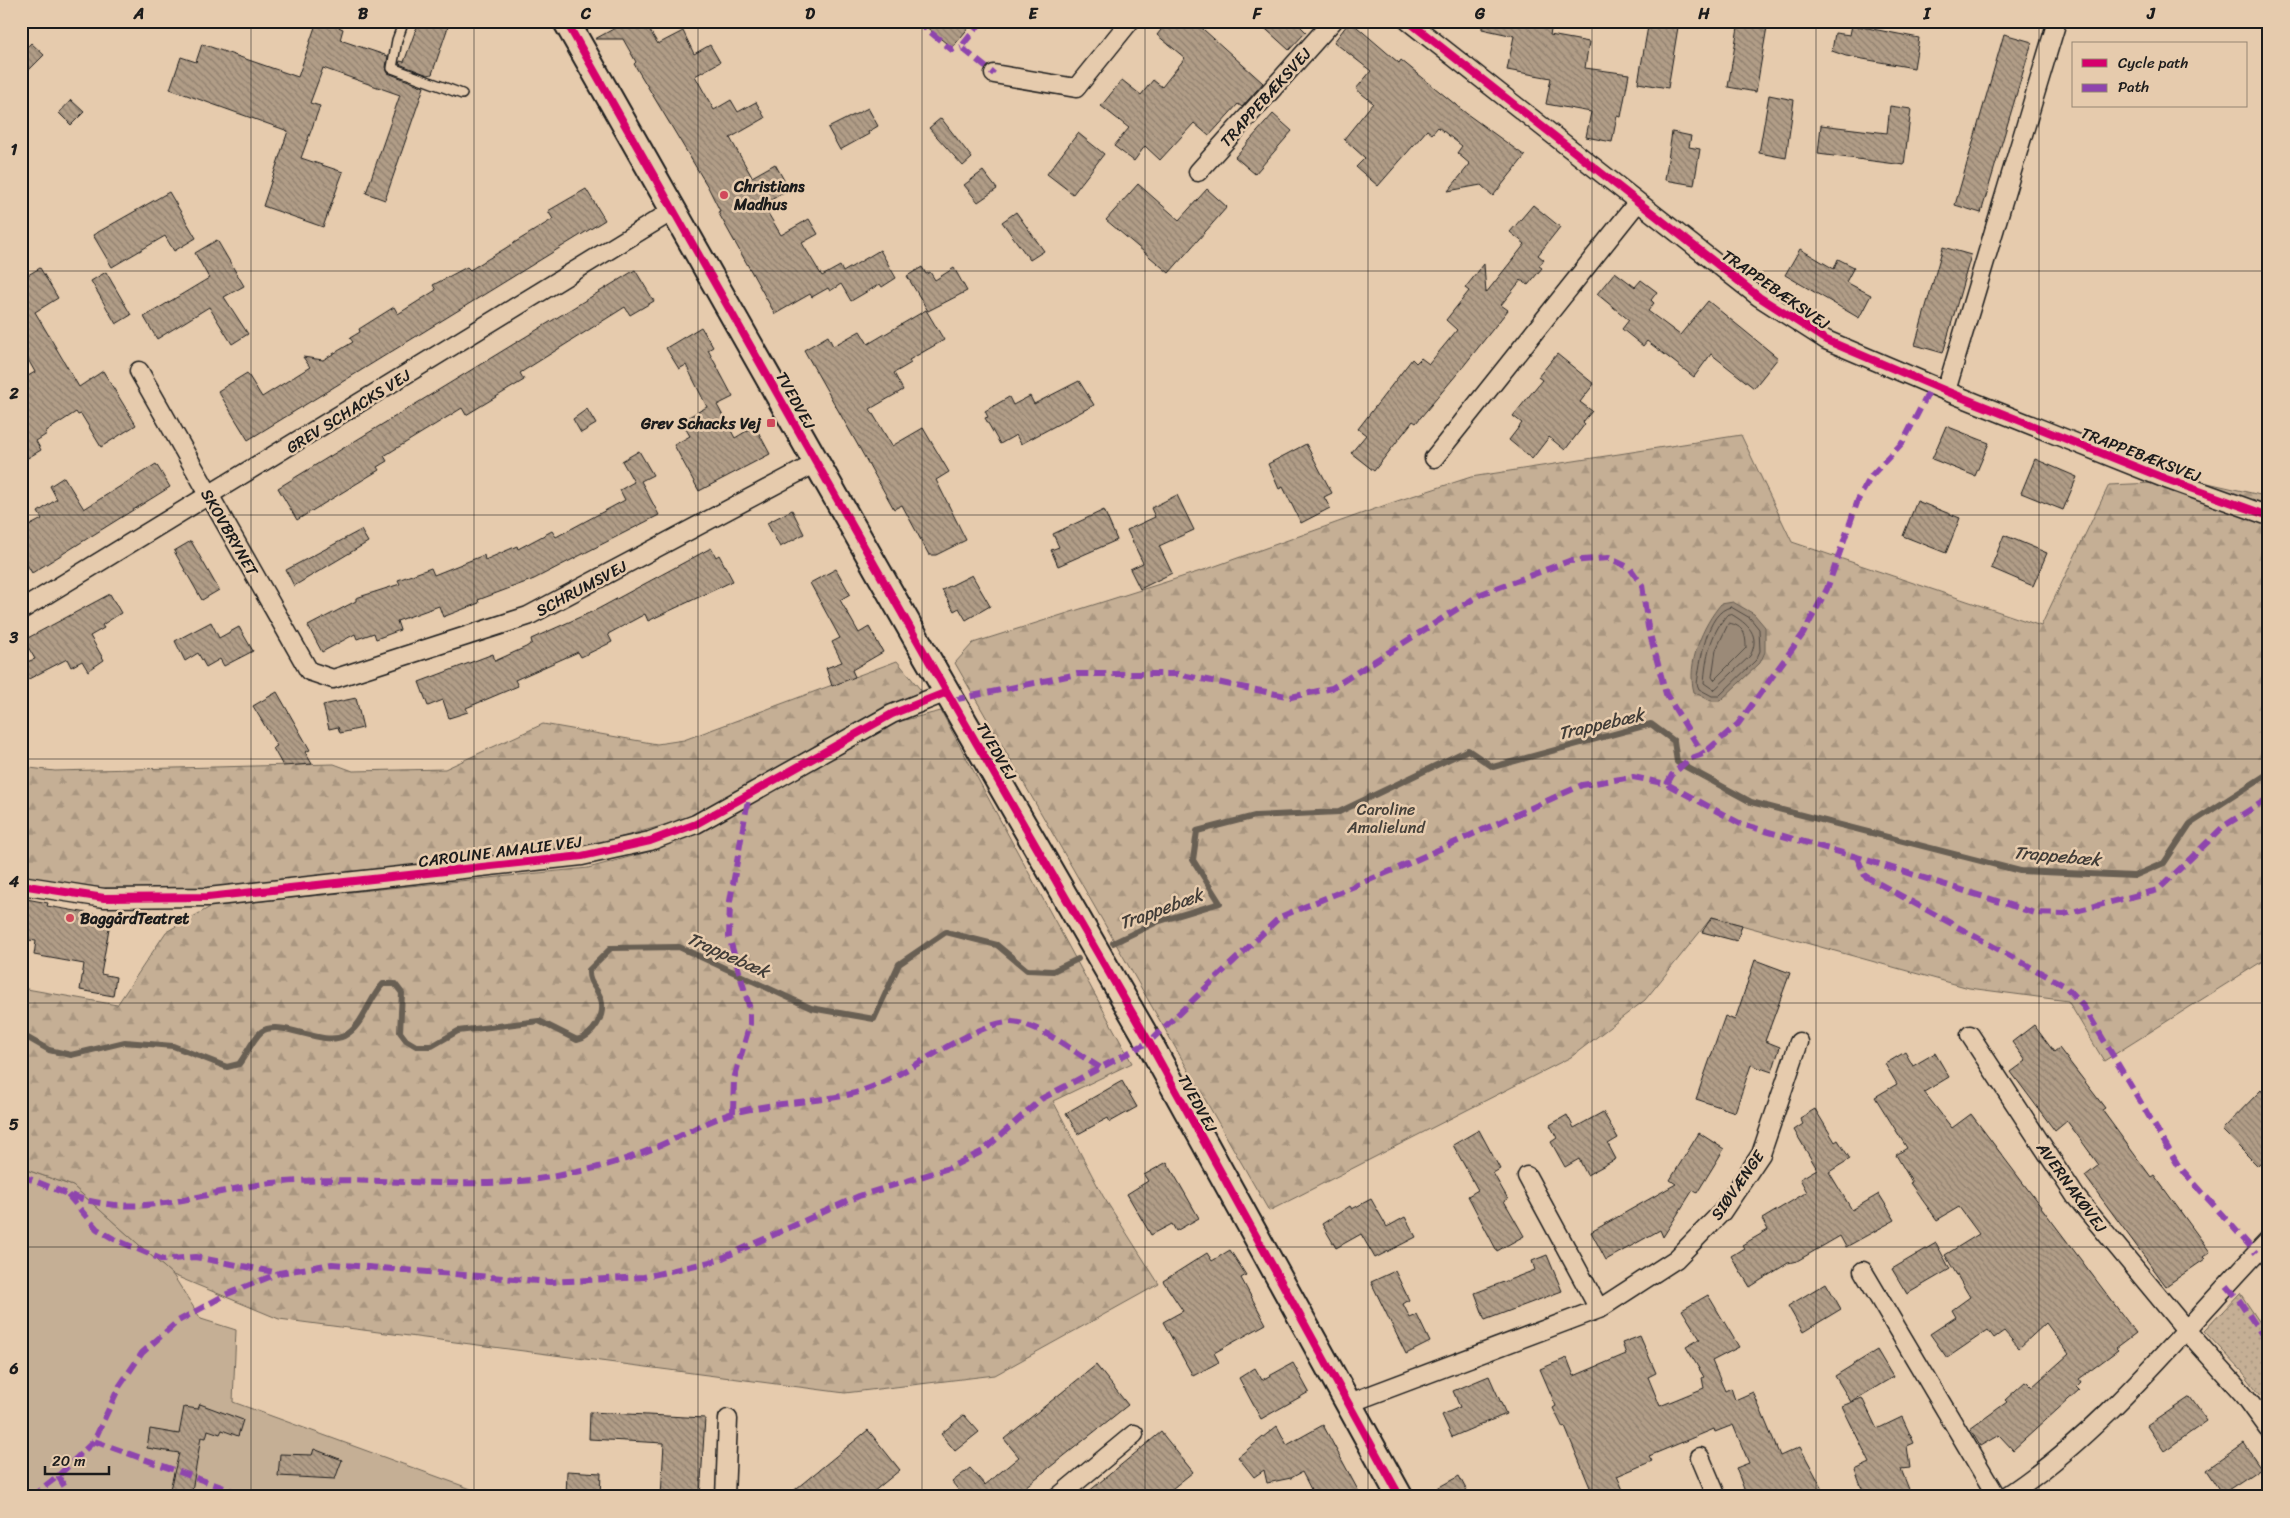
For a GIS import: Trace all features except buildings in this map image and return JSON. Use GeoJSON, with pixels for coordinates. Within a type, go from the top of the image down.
{"type":"FeatureCollection","features":[{"type":"Feature","properties":{"kind":"street","name":"TVEDVEJ"},"geometry":{"type":"LineString","coordinates":[[566,21],[946,692],[1149,1042],[1400,1497]]}},
{"type":"Feature","properties":{"kind":"street"},"geometry":{"type":"LineString","coordinates":[[994,74],[1076,88],[1130,21]]}},
{"type":"Feature","properties":{"kind":"street","name":"TRAPPEBÆKSVEJ"},"geometry":{"type":"LineString","coordinates":[[1198,172],[1332,21]]}},
{"type":"Feature","properties":{"kind":"street","name":"TRAPPEBÆKSVEJ"},"geometry":{"type":"LineString","coordinates":[[1408,21],[1637,203],[1759,297],[1826,340],[1946,391],[2166,479],[2269,516]]}},
{"type":"Feature","properties":{"kind":"street"},"geometry":{"type":"LineString","coordinates":[[1946,391],[2057,21]]}},
{"type":"Feature","properties":{"kind":"street"},"geometry":{"type":"LineString","coordinates":[[1434,458],[1637,203]]}},
{"type":"Feature","properties":{"kind":"street","name":"GREV SCHACKS VEJ"},"geometry":{"type":"LineString","coordinates":[[21,610],[674,210]]}},
{"type":"Feature","properties":{"kind":"street","name":"SKOVBRYNET"},"geometry":{"type":"LineString","coordinates":[[140,371],[309,671],[333,679]]}},
{"type":"Feature","properties":{"kind":"street","name":"SCHRUMSVEJ"},"geometry":{"type":"LineString","coordinates":[[333,679],[528,616],[816,463]]}},
{"type":"Feature","properties":{"kind":"street","name":"CAROLINE AMALIE VEJ"},"geometry":{"type":"LineString","coordinates":[[21,885],[104,898],[208,898],[592,854],[650,841],[696,824],[892,714],[946,692]]}},
{"type":"Feature","properties":{"kind":"street","name":"AVERNAKØVEJ"},"geometry":{"type":"LineString","coordinates":[[1970,1035],[2076,1198],[2186,1331],[2244,1396],[2269,1429]]}},
{"type":"Feature","properties":{"kind":"street","name":"SIØVÆNGE"},"geometry":{"type":"LineString","coordinates":[[1347,1404],[1598,1308],[1676,1259],[1722,1212],[1761,1154],[1799,1042]]}},
{"type":"Feature","properties":{"kind":"street"},"geometry":{"type":"LineString","coordinates":[[1527,1176],[1598,1308]]}},
{"type":"Feature","properties":{"kind":"street"},"geometry":{"type":"LineString","coordinates":[[2013,1495],[2080,1439],[2186,1331],[2269,1240]]}},
{"type":"Feature","properties":{"kind":"street"},"geometry":{"type":"LineString","coordinates":[[1863,1271],[1997,1497]]}},
{"type":"Feature","properties":{"kind":"street"},"geometry":{"type":"LineString","coordinates":[[725,1497],[728,1419]]}},
{"type":"Feature","properties":{"kind":"street"},"geometry":{"type":"LineString","coordinates":[[1058,1497],[1134,1434]]}},
{"type":"Feature","properties":{"kind":"street"},"geometry":{"type":"LineString","coordinates":[[1700,1457],[1717,1497]]}},
{"type":"Feature","properties":{"kind":"lane"},"geometry":{"type":"LineString","coordinates":[[404,21],[397,40],[392,68],[462,94]]}},
{"type":"Feature","properties":{"kind":"green space","name":"Caroline Amalielund"},"geometry":{"type":"Polygon","coordinates":[[[1741,435],[1792,542],[2041,626],[2109,485],[2199,481],[2269,497],[2269,957],[2104,1061],[2068,1001],[1969,988],[1712,917],[1645,1000],[1571,1057],[1269,1211],[955,663],[973,643],[1207,569],[1397,501],[1471,477],[1741,435]]]}},
{"type":"Feature","properties":{"kind":"green space"},"geometry":{"type":"Polygon","coordinates":[[[897,661],[924,694],[693,817],[583,848],[208,890],[104,888],[21,876],[21,767],[55,771],[334,764],[353,771],[445,769],[543,724],[657,744],[684,740],[897,661]]]}},
{"type":"Feature","properties":{"kind":"green space"},"geometry":{"type":"Polygon","coordinates":[[[941,711],[1132,1063],[1053,1101],[1103,1196],[1159,1284],[995,1375],[845,1393],[279,1319],[173,1275],[73,1186],[21,1168],[21,988],[117,1005],[166,932],[212,906],[588,868],[659,849],[893,723],[941,711]]]}},
{"type":"Feature","properties":{"kind":"green space"},"geometry":{"type":"Polygon","coordinates":[[[21,1168],[73,1186],[173,1275],[201,1319],[236,1330],[233,1402],[493,1497],[21,1497],[21,1168]]]}},
{"type":"Feature","properties":{"kind":"green space"},"geometry":{"type":"Polygon","coordinates":[[[2240,1293],[2269,1336],[2269,1406],[2242,1371],[2204,1331],[2240,1293]]]}},
{"type":"Feature","properties":{"kind":"water"},"geometry":{"type":"Polygon","coordinates":[[[1733,602],[1754,614],[1765,627],[1765,652],[1760,663],[1720,701],[1711,701],[1694,692],[1692,669],[1694,657],[1702,634],[1714,613],[1721,604],[1733,602]]]}},
{"type":"Feature","properties":{"kind":"waterway","name":"Trappebæk"},"geometry":{"type":"LineString","coordinates":[[1113,943],[1157,922],[1220,903],[1193,860],[1197,831],[1255,816],[1339,812],[1468,750],[1493,767],[1651,724],[1674,741],[1677,762],[1751,802],[2020,871],[2134,876],[2164,863],[2190,824],[2269,773]]}},
{"type":"Feature","properties":{"kind":"waterway","name":"Trappebæk"},"geometry":{"type":"LineString","coordinates":[[21,1034],[49,1050],[71,1055],[125,1042],[173,1046],[227,1067],[239,1064],[258,1035],[269,1029],[279,1028],[324,1038],[344,1036],[356,1026],[383,984],[395,984],[402,993],[400,1032],[406,1040],[416,1046],[432,1046],[458,1031],[539,1021],[577,1040],[593,1030],[600,1018],[602,1012],[601,999],[591,982],[589,970],[611,948],[679,947],[811,1008],[874,1019],[899,964],[946,932],[997,945],[1027,970],[1053,971],[1078,959]]}},
{"type":"Feature","properties":{"kind":"marked path"},"geometry":{"type":"LineString","coordinates":[[917,21],[952,50],[961,47]]}},
{"type":"Feature","properties":{"kind":"marked path"},"geometry":{"type":"LineString","coordinates":[[982,21],[961,47],[994,74]]}},
{"type":"Feature","properties":{"kind":"marked path"},"geometry":{"type":"LineString","coordinates":[[1667,784],[1672,775],[1689,759],[1703,754],[1738,724],[1803,634],[1827,589],[1858,500],[1872,475],[1903,442],[1932,386]]}},
{"type":"Feature","properties":{"kind":"marked path"},"geometry":{"type":"LineString","coordinates":[[953,700],[1077,674],[1177,674],[1291,697],[1332,688],[1481,594],[1569,561],[1609,558],[1630,568],[1642,585],[1648,627],[1666,694],[1703,754]]}},
{"type":"Feature","properties":{"kind":"marked path"},"geometry":{"type":"LineString","coordinates":[[31,1497],[58,1476],[94,1441],[119,1387],[142,1353],[178,1321],[225,1295],[279,1273],[332,1264],[550,1282],[644,1277],[718,1260],[859,1196],[949,1168],[983,1151],[1041,1099],[1149,1042],[1280,917],[1398,868],[1582,785],[1633,777],[1667,784],[1741,824],[1857,857],[2035,913],[2064,914],[2158,890],[2224,826],[2269,798]]}},
{"type":"Feature","properties":{"kind":"marked path"},"geometry":{"type":"LineString","coordinates":[[733,1113],[734,1079],[750,1024],[750,1009],[729,937],[730,901],[749,794]]}},
{"type":"Feature","properties":{"kind":"marked path"},"geometry":{"type":"LineString","coordinates":[[1857,857],[1865,876],[2065,986],[2084,1007],[2178,1165],[2256,1253]]}},
{"type":"Feature","properties":{"kind":"marked path"},"geometry":{"type":"LineString","coordinates":[[21,1176],[80,1198],[122,1205],[163,1203],[244,1187],[297,1181],[497,1183],[546,1178],[579,1172],[626,1159],[714,1120],[748,1109],[837,1097],[867,1089],[899,1074],[963,1038],[990,1026],[1007,1022],[1022,1024],[1046,1033],[1101,1068]]}},
{"type":"Feature","properties":{"kind":"marked path"},"geometry":{"type":"LineString","coordinates":[[68,1195],[97,1229],[114,1239],[163,1260],[195,1257],[279,1273]]}},
{"type":"Feature","properties":{"kind":"marked path"},"geometry":{"type":"LineString","coordinates":[[2227,1286],[2239,1300],[2269,1345]]}},
{"type":"Feature","properties":{"kind":"marked path"},"geometry":{"type":"LineString","coordinates":[[94,1441],[249,1497]]}},
{"type":"Feature","properties":{"kind":"marked path"},"geometry":{"type":"LineString","coordinates":[[58,1476],[71,1497]]}},
{"type":"Feature","properties":{"kind":"cycle path"},"geometry":{"type":"LineString","coordinates":[[566,21],[925,654],[1149,1042],[1400,1497]]}},
{"type":"Feature","properties":{"kind":"cycle path"},"geometry":{"type":"LineString","coordinates":[[1408,21],[1759,297],[1826,340],[1946,391],[2166,479],[2269,516]]}},
{"type":"Feature","properties":{"kind":"cycle path"},"geometry":{"type":"LineString","coordinates":[[21,885],[104,898],[208,897],[582,856],[650,841],[696,824],[892,714],[947,692]]}},
{"type":"Feature","properties":{"kind":"place","name":"Christians Madhus"},"geometry":{"type":"Point","coordinates":[724,195]}},
{"type":"Feature","properties":{"kind":"place","name":"Grev Schacks Vej"},"geometry":{"type":"Point","coordinates":[771,423]}},
{"type":"Feature","properties":{"kind":"place","name":"BaggårdTeatret"},"geometry":{"type":"Point","coordinates":[70,918]}}]}
